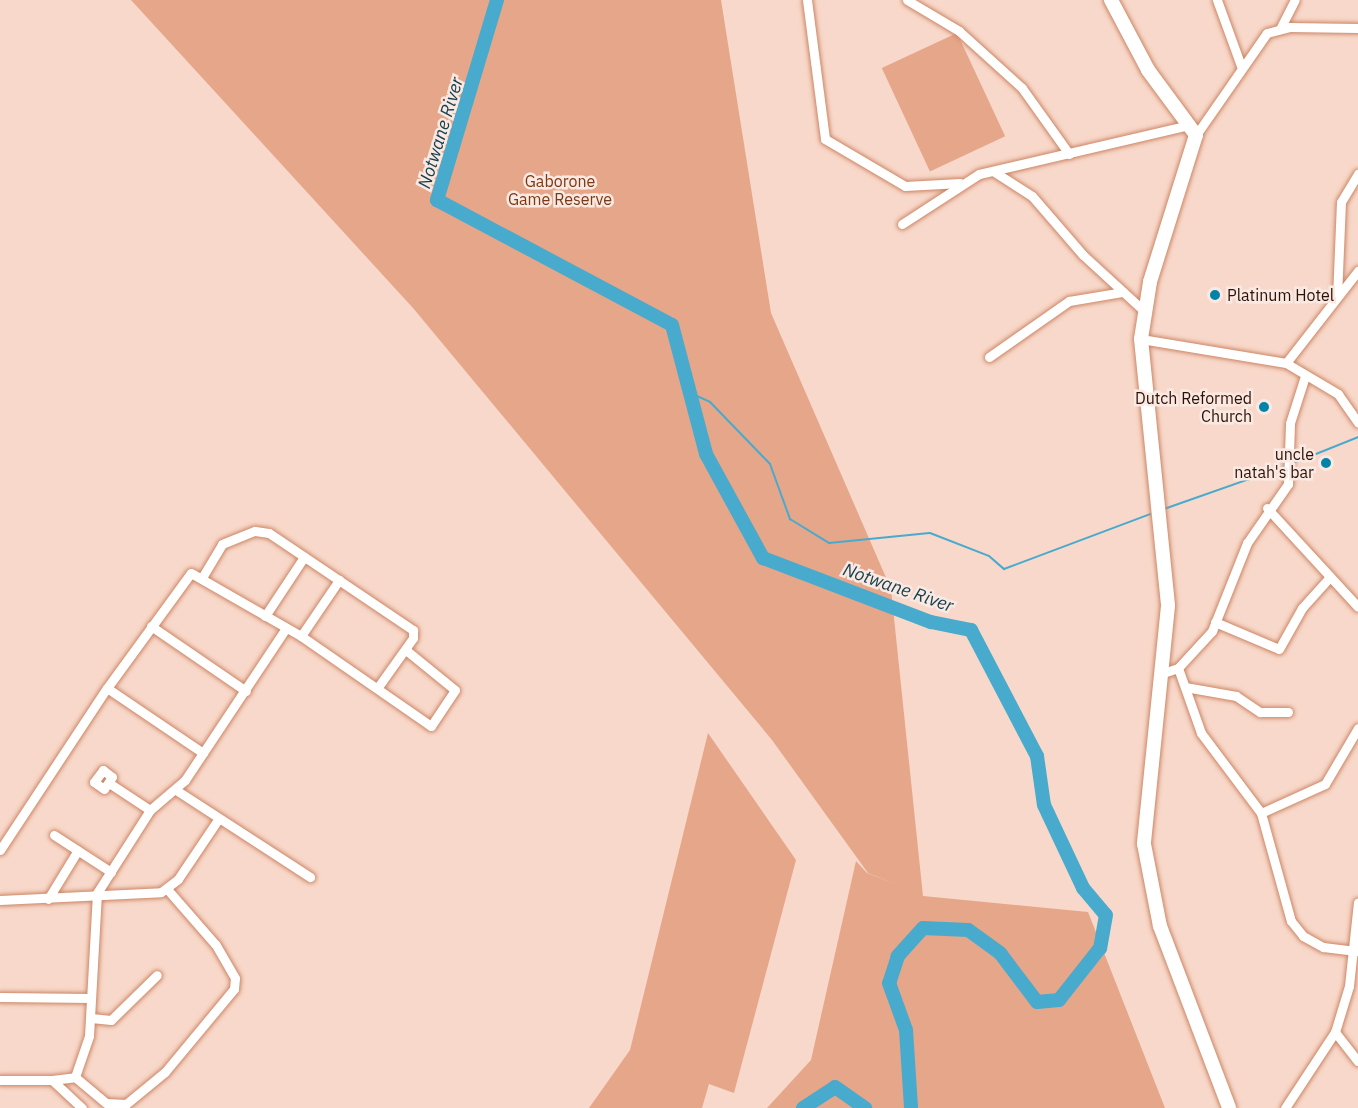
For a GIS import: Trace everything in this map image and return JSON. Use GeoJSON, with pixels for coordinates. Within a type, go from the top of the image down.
{"type":"FeatureCollection","features":[{"type":"Feature","properties":{"kind":"street"},"geometry":{"type":"LineString","coordinates":[[807,0],[825,139],[905,186],[962,183]]}},
{"type":"Feature","properties":{"kind":"street"},"geometry":{"type":"LineString","coordinates":[[907,0],[924,5],[958,31],[1022,88],[1069,154]]}},
{"type":"Feature","properties":{"kind":"street"},"geometry":{"type":"LineString","coordinates":[[1111,0],[1148,70],[1191,130]]}},
{"type":"Feature","properties":{"kind":"street"},"geometry":{"type":"LineString","coordinates":[[1217,0],[1241,66]]}},
{"type":"Feature","properties":{"kind":"street"},"geometry":{"type":"LineString","coordinates":[[1281,27],[1295,0]]}},
{"type":"Feature","properties":{"kind":"street"},"geometry":{"type":"LineString","coordinates":[[1229,1108],[1149,889],[1145,799],[1163,673],[1167,606],[1141,339],[1143,310],[1191,130],[1261,38],[1281,27],[1358,28]]}},
{"type":"Feature","properties":{"kind":"street"},"geometry":{"type":"LineString","coordinates":[[902,224],[962,183],[993,171],[1191,130]]}},
{"type":"Feature","properties":{"kind":"street"},"geometry":{"type":"LineString","coordinates":[[993,171],[1032,196],[1143,310]]}},
{"type":"Feature","properties":{"kind":"street"},"geometry":{"type":"LineString","coordinates":[[1337,297],[1341,201],[1358,174]]}},
{"type":"Feature","properties":{"kind":"street"},"geometry":{"type":"LineString","coordinates":[[1286,363],[1358,271]]}},
{"type":"Feature","properties":{"kind":"street"},"geometry":{"type":"LineString","coordinates":[[988,357],[1069,301],[1123,292]]}},
{"type":"Feature","properties":{"kind":"street"},"geometry":{"type":"LineString","coordinates":[[1141,339],[1286,363],[1349,404],[1358,423]]}},
{"type":"Feature","properties":{"kind":"street"},"geometry":{"type":"LineString","coordinates":[[1163,673],[1178,668],[1201,647],[1215,622],[1267,508],[1289,480],[1290,423],[1305,376]]}},
{"type":"Feature","properties":{"kind":"street"},"geometry":{"type":"LineString","coordinates":[[1267,508],[1358,607]]}},
{"type":"Feature","properties":{"kind":"street"},"geometry":{"type":"LineString","coordinates":[[203,576],[218,547],[255,531],[269,533],[413,630],[406,650],[378,687]]}},
{"type":"Feature","properties":{"kind":"street"},"geometry":{"type":"LineString","coordinates":[[265,616],[304,557]]}},
{"type":"Feature","properties":{"kind":"street"},"geometry":{"type":"LineString","coordinates":[[0,850],[106,688],[185,576],[203,576],[301,636],[378,687],[428,726],[455,696],[454,687],[406,650]]}},
{"type":"Feature","properties":{"kind":"street"},"geometry":{"type":"LineString","coordinates":[[1215,622],[1280,649],[1302,608],[1330,577]]}},
{"type":"Feature","properties":{"kind":"street"},"geometry":{"type":"LineString","coordinates":[[301,636],[339,580]]}},
{"type":"Feature","properties":{"kind":"street"},"geometry":{"type":"LineString","coordinates":[[151,626],[246,691]]}},
{"type":"Feature","properties":{"kind":"street"},"geometry":{"type":"LineString","coordinates":[[75,1077],[91,1018],[97,894],[150,810],[176,790],[246,691],[286,628]]}},
{"type":"Feature","properties":{"kind":"street"},"geometry":{"type":"LineString","coordinates":[[1178,668],[1201,733],[1261,813],[1291,921],[1307,939],[1353,951]]}},
{"type":"Feature","properties":{"kind":"street"},"geometry":{"type":"LineString","coordinates":[[1185,687],[1236,696],[1260,712],[1288,712]]}},
{"type":"Feature","properties":{"kind":"street"},"geometry":{"type":"LineString","coordinates":[[106,688],[203,753]]}},
{"type":"Feature","properties":{"kind":"street"},"geometry":{"type":"LineString","coordinates":[[1261,813],[1325,784],[1358,728]]}},
{"type":"Feature","properties":{"kind":"street"},"geometry":{"type":"LineString","coordinates":[[109,783],[150,810]]}},
{"type":"Feature","properties":{"kind":"street"},"geometry":{"type":"LineString","coordinates":[[176,790],[310,877]]}},
{"type":"Feature","properties":{"kind":"street"},"geometry":{"type":"LineString","coordinates":[[0,900],[48,899],[167,889],[219,818]]}},
{"type":"Feature","properties":{"kind":"street"},"geometry":{"type":"LineString","coordinates":[[54,835],[111,872]]}},
{"type":"Feature","properties":{"kind":"street"},"geometry":{"type":"LineString","coordinates":[[48,899],[78,850]]}},
{"type":"Feature","properties":{"kind":"street"},"geometry":{"type":"LineString","coordinates":[[0,1080],[52,1080],[75,1077],[106,1103],[126,1104],[165,1072],[234,989],[235,978],[215,944],[167,889]]}},
{"type":"Feature","properties":{"kind":"street"},"geometry":{"type":"LineString","coordinates":[[1285,1108],[1335,1032],[1349,986],[1358,902]]}},
{"type":"Feature","properties":{"kind":"street"},"geometry":{"type":"LineString","coordinates":[[91,1018],[111,1020],[157,975]]}},
{"type":"Feature","properties":{"kind":"street"},"geometry":{"type":"LineString","coordinates":[[0,997],[91,998]]}},
{"type":"Feature","properties":{"kind":"street"},"geometry":{"type":"LineString","coordinates":[[1335,1032],[1358,1061]]}},
{"type":"Feature","properties":{"kind":"street"},"geometry":{"type":"LineString","coordinates":[[52,1080],[82,1108]]}},
{"type":"Feature","properties":{"kind":"green space","name":"Gaborone Game Reserve"},"geometry":{"type":"Polygon","coordinates":[[[131,0],[721,0],[771,313],[891,589],[923,896],[1088,912],[1165,1108],[767,1108],[811,1060],[856,861],[867,873],[898,885],[868,873],[772,740],[413,308],[131,0]]]}},
{"type":"Feature","properties":{"kind":"green space"},"geometry":{"type":"Polygon","coordinates":[[[957,33],[1005,136],[930,171],[882,68],[957,33]]]}},
{"type":"Feature","properties":{"kind":"green space"},"geometry":{"type":"Polygon","coordinates":[[[708,733],[796,860],[734,1093],[709,1084],[702,1108],[589,1108],[630,1050],[708,733]]]}},
{"type":"Feature","properties":{"kind":"waterway","name":"Notwane River"},"geometry":{"type":"LineString","coordinates":[[497,0],[437,200],[672,325],[706,454],[763,558],[931,622],[971,630],[1037,756],[1044,805],[1083,888],[1106,915],[1100,948],[1059,1000],[1037,1002],[1000,953],[968,930],[923,928],[898,956],[889,983],[906,1030],[911,1108]]}},
{"type":"Feature","properties":{"kind":"waterway"},"geometry":{"type":"LineString","coordinates":[[690,393],[710,402],[770,464],[790,519],[829,543],[930,533],[989,556],[1004,569],[1150,514]]}},
{"type":"Feature","properties":{"kind":"waterway"},"geometry":{"type":"LineString","coordinates":[[1291,464],[1358,437]]}},
{"type":"Feature","properties":{"kind":"waterway"},"geometry":{"type":"LineString","coordinates":[[1164,509],[1286,466]]}},
{"type":"Feature","properties":{"kind":"waterway","name":"Notwane River"},"geometry":{"type":"LineString","coordinates":[[803,1108],[835,1087],[865,1108]]}},
{"type":"Feature","properties":{"kind":"place","name":"Platinum Hotel"},"geometry":{"type":"Point","coordinates":[1215,295]}},
{"type":"Feature","properties":{"kind":"place","name":"Dutch Reformed Church"},"geometry":{"type":"Point","coordinates":[1264,407]}},
{"type":"Feature","properties":{"kind":"place","name":"uncle natah's bar"},"geometry":{"type":"Point","coordinates":[1326,463]}}]}
